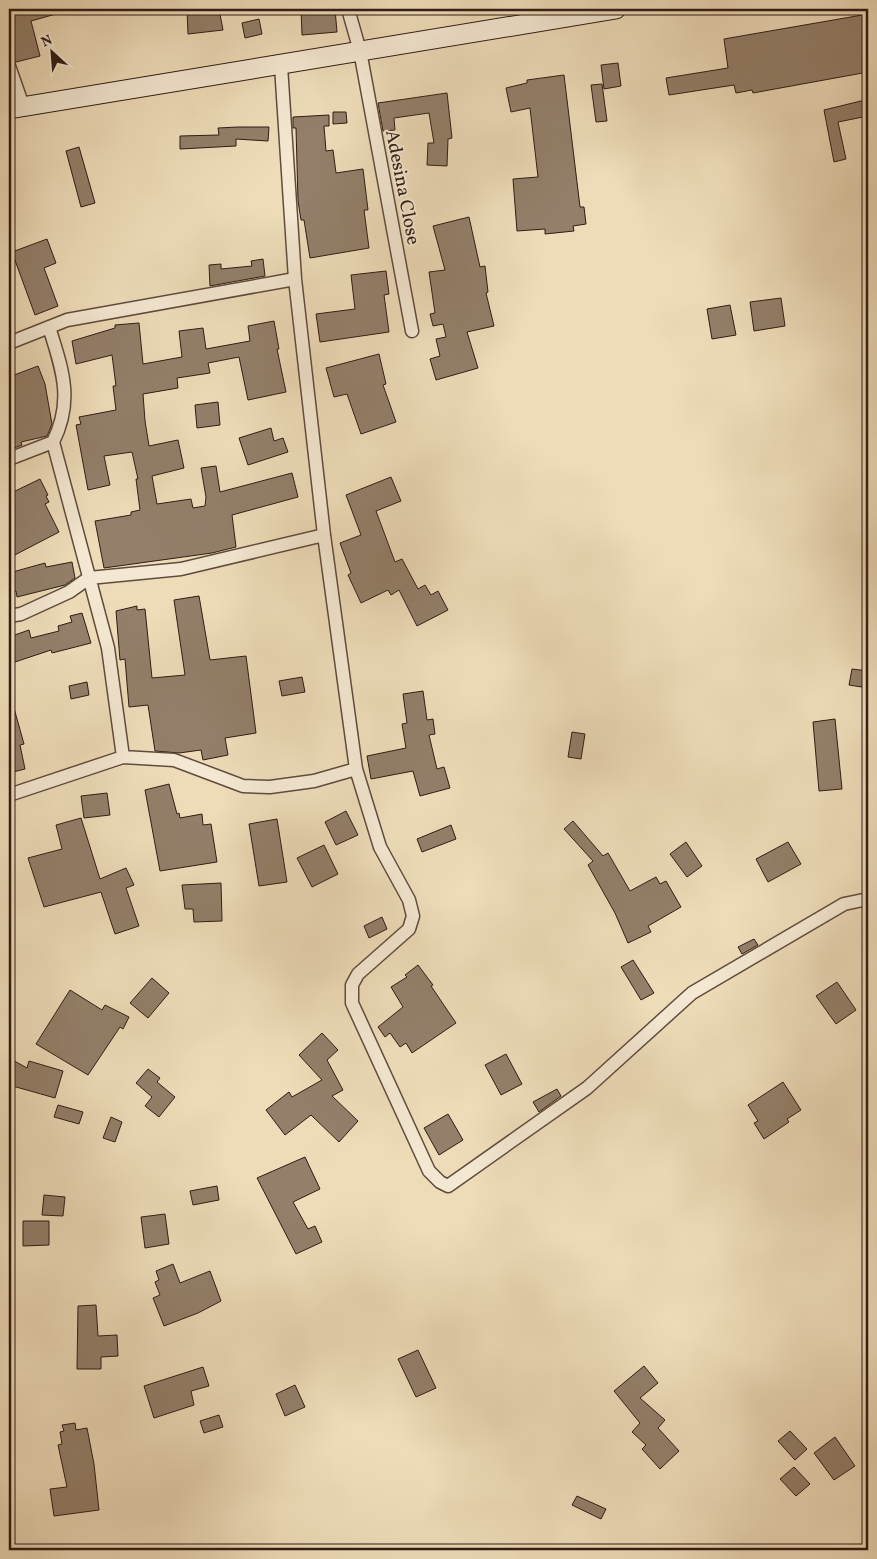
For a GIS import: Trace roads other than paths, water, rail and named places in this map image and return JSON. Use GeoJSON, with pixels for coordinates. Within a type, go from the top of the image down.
{"type":"FeatureCollection","features":[{"type":"Feature","properties":{"kind":"main road"},"geometry":{"type":"LineString","coordinates":[[16,108],[282,66],[360,50],[616,9]]}},
{"type":"Feature","properties":{"kind":"street","name":"Adesina Close"},"geometry":{"type":"LineString","coordinates":[[348,9],[360,50],[412,331]]}},
{"type":"Feature","properties":{"kind":"street"},"geometry":{"type":"LineString","coordinates":[[9,66],[16,108]]}},
{"type":"Feature","properties":{"kind":"street"},"geometry":{"type":"LineString","coordinates":[[282,66],[295,280],[324,535],[356,768],[380,847],[408,900],[413,916],[409,929],[358,974],[352,986],[352,1004],[429,1171],[440,1182],[448,1186],[587,1088],[692,994],[844,904],[868,899]]}},
{"type":"Feature","properties":{"kind":"street"},"geometry":{"type":"LineString","coordinates":[[9,343],[67,320],[295,280]]}},
{"type":"Feature","properties":{"kind":"street"},"geometry":{"type":"LineString","coordinates":[[49,327],[61,367],[65,403],[63,422],[54,442],[108,648],[123,757]]}},
{"type":"Feature","properties":{"kind":"street"},"geometry":{"type":"LineString","coordinates":[[9,459],[54,442]]}},
{"type":"Feature","properties":{"kind":"street"},"geometry":{"type":"LineString","coordinates":[[9,616],[21,614],[69,592],[90,578],[182,569],[324,535]]}},
{"type":"Feature","properties":{"kind":"street"},"geometry":{"type":"LineString","coordinates":[[9,795],[123,757],[174,760],[243,786],[270,787],[314,781],[356,768]]}}]}
